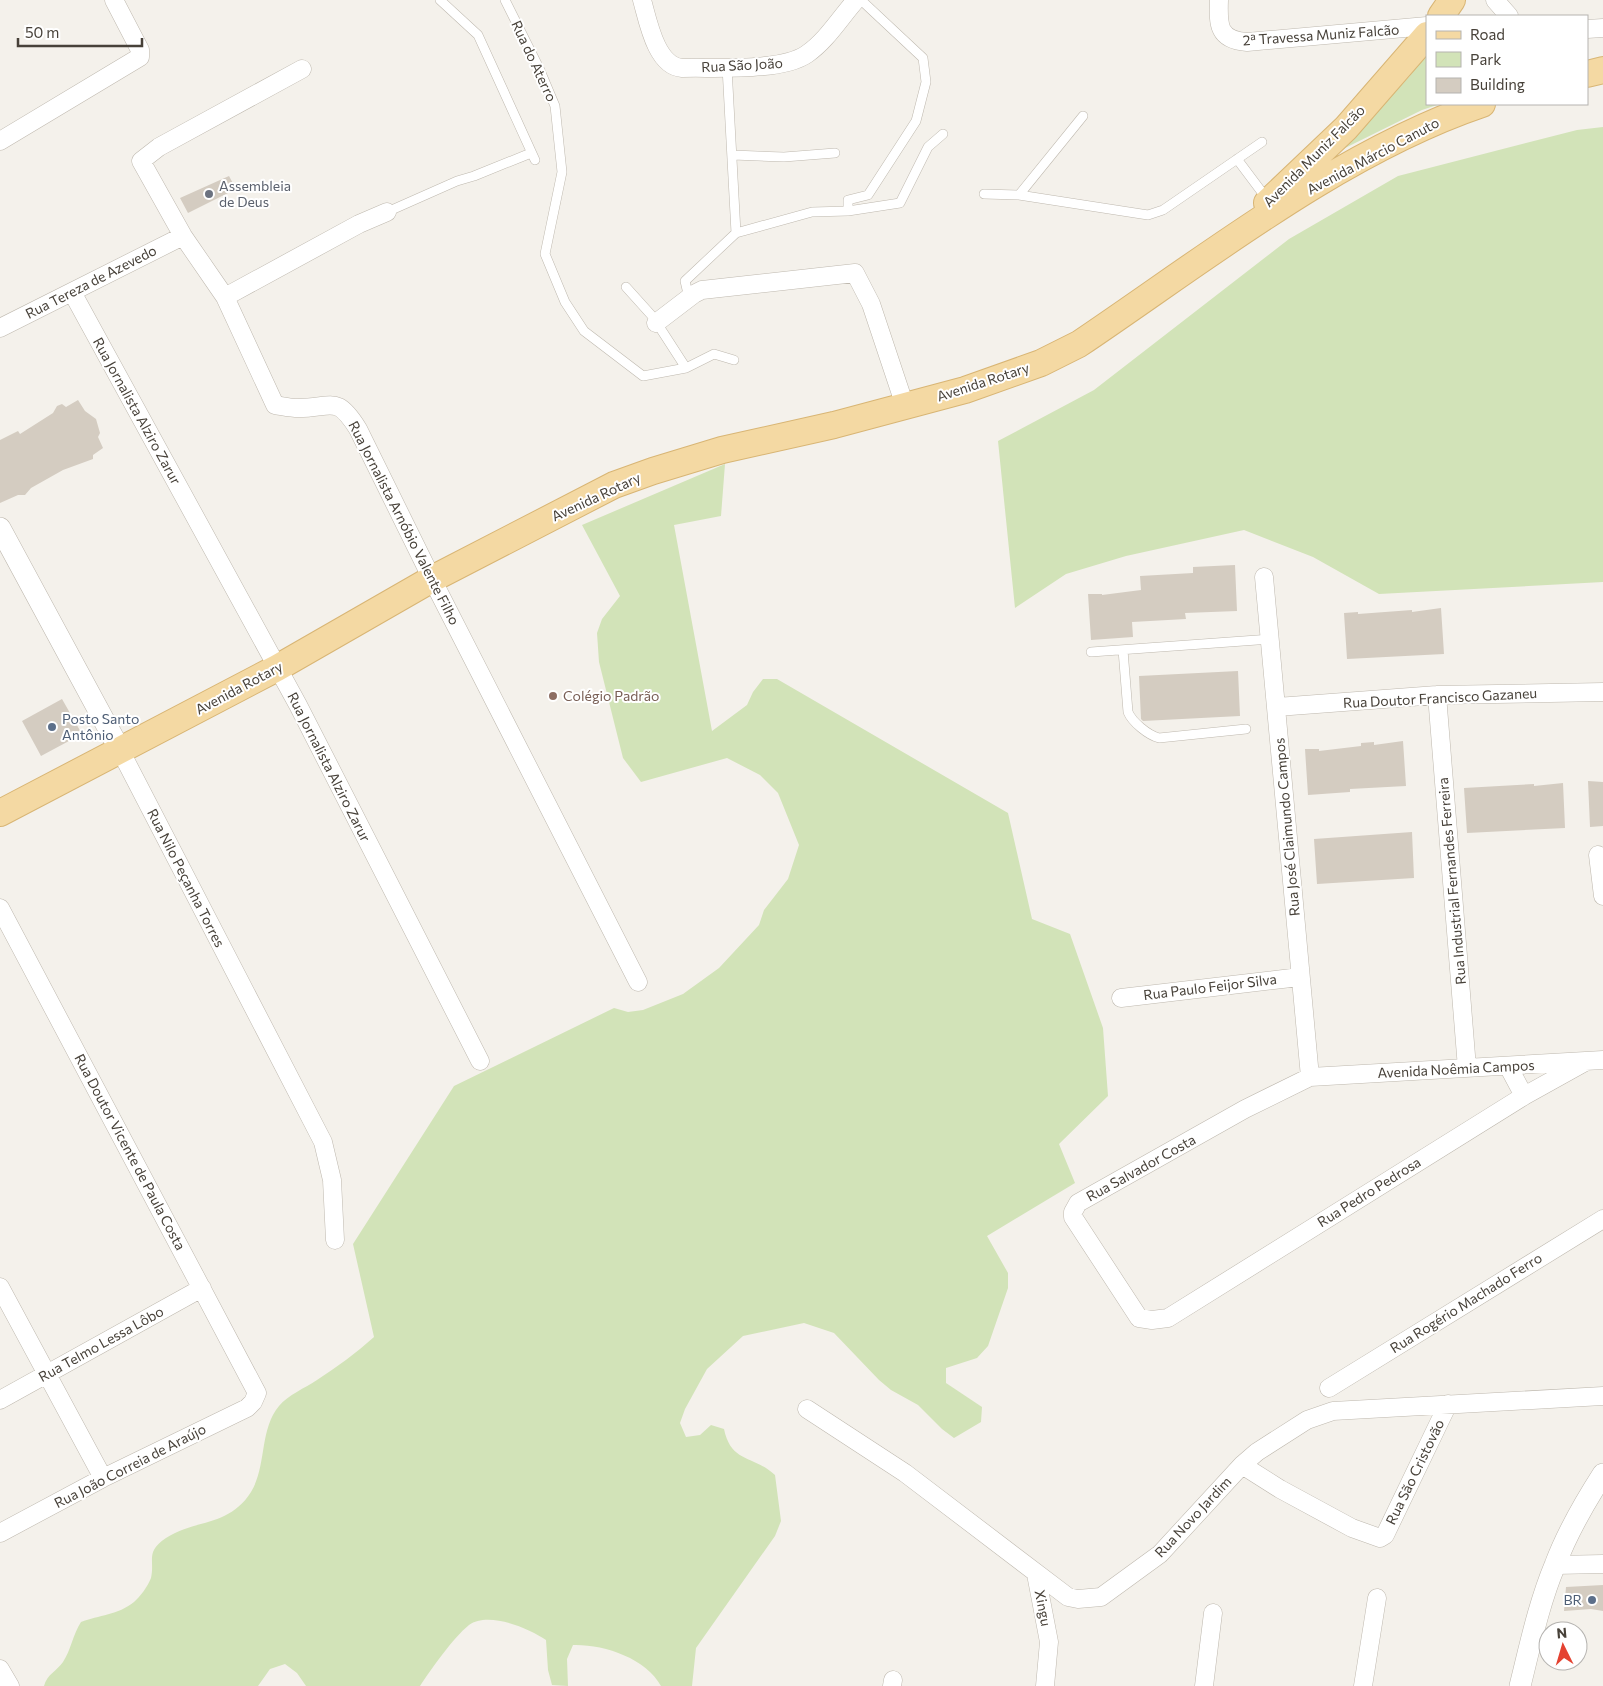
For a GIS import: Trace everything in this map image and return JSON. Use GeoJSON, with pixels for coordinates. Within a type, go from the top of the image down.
{"type":"FeatureCollection","features":[{"type":"Feature","properties":{"kind":"main road"},"geometry":{"type":"LineString","coordinates":[[1442,15],[1452,0]]}},
{"type":"Feature","properties":{"kind":"main road"},"geometry":{"type":"LineString","coordinates":[[1463,0],[1467,15]]}},
{"type":"Feature","properties":{"kind":"main road","name":"Avenida Muniz Falcão"},"geometry":{"type":"LineString","coordinates":[[1217,250],[1346,128],[1426,36]]}},
{"type":"Feature","properties":{"kind":"main road"},"geometry":{"type":"LineString","coordinates":[[1588,66],[1603,68]]}},
{"type":"Feature","properties":{"kind":"main road"},"geometry":{"type":"LineString","coordinates":[[1588,74],[1603,68]]}},
{"type":"Feature","properties":{"kind":"main road","name":"Avenida Márcio Canuto"},"geometry":{"type":"LineString","coordinates":[[1217,250],[1326,179],[1447,117],[1479,105]]}},
{"type":"Feature","properties":{"kind":"main road","name":"Avenida Rotary"},"geometry":{"type":"LineString","coordinates":[[0,813],[277,668],[432,579],[614,485],[653,470],[722,450],[905,406],[984,384],[1041,363],[1079,344],[1217,250]]}},
{"type":"Feature","properties":{"kind":"street"},"geometry":{"type":"LineString","coordinates":[[0,141],[140,57],[140,50],[114,0]]}},
{"type":"Feature","properties":{"kind":"street","name":"Rua São João"},"geometry":{"type":"LineString","coordinates":[[642,0],[657,44],[665,60],[674,67],[780,64],[806,55],[825,37],[856,0]]}},
{"type":"Feature","properties":{"kind":"street","name":"2ª Travessa Muniz Falcão"},"geometry":{"type":"LineString","coordinates":[[1219,0],[1221,29],[1234,42],[1426,26]]}},
{"type":"Feature","properties":{"kind":"street"},"geometry":{"type":"LineString","coordinates":[[1494,0],[1507,15]]}},
{"type":"Feature","properties":{"kind":"street"},"geometry":{"type":"LineString","coordinates":[[1588,29],[1603,28]]}},
{"type":"Feature","properties":{"kind":"street","name":"Rua Jornalista Arnóbio Valente Filho"},"geometry":{"type":"LineString","coordinates":[[302,69],[159,146],[141,161],[183,236],[225,297],[275,405],[298,408],[333,404],[350,417],[638,982]]}},
{"type":"Feature","properties":{"kind":"street"},"geometry":{"type":"LineString","coordinates":[[225,297],[359,224],[387,212]]}},
{"type":"Feature","properties":{"kind":"street","name":"Rua Tereza de Azevedo"},"geometry":{"type":"LineString","coordinates":[[0,328],[183,236]]}},
{"type":"Feature","properties":{"kind":"street"},"geometry":{"type":"LineString","coordinates":[[656,323],[694,294],[714,288],[772,284],[826,276],[856,274],[871,304],[905,406]]}},
{"type":"Feature","properties":{"kind":"street","name":"Rua Jornalista Alziro Zarur"},"geometry":{"type":"LineString","coordinates":[[72,292],[277,668],[480,1061]]}},
{"type":"Feature","properties":{"kind":"street","name":"Rua Nilo Peçanha Torres"},"geometry":{"type":"LineString","coordinates":[[0,528],[120,750],[323,1142],[332,1180],[335,1240]]}},
{"type":"Feature","properties":{"kind":"street","name":"Rua José Claimundo Campos"},"geometry":{"type":"LineString","coordinates":[[1264,577],[1310,1077]]}},
{"type":"Feature","properties":{"kind":"street","name":"Rua Doutor Francisco Gazaneu"},"geometry":{"type":"LineString","coordinates":[[1277,707],[1437,695],[1603,692]]}},
{"type":"Feature","properties":{"kind":"street","name":"Rua Industrial Fernandes Ferreira"},"geometry":{"type":"LineString","coordinates":[[1437,695],[1467,1068]]}},
{"type":"Feature","properties":{"kind":"street"},"geometry":{"type":"LineString","coordinates":[[1598,855],[1603,896]]}},
{"type":"Feature","properties":{"kind":"street","name":"Rua Doutor Vicente de Paula Costa"},"geometry":{"type":"LineString","coordinates":[[0,908],[256,1388],[256,1397]]}},
{"type":"Feature","properties":{"kind":"street","name":"Rua Paulo Feijor Silva"},"geometry":{"type":"LineString","coordinates":[[1121,998],[1300,977]]}},
{"type":"Feature","properties":{"kind":"street","name":"Avenida Noêmia Campos"},"geometry":{"type":"LineString","coordinates":[[1310,1077],[1595,1060]]}},
{"type":"Feature","properties":{"kind":"street","name":"Rua Pedro Pedrosa"},"geometry":{"type":"LineString","coordinates":[[1152,1320],[1168,1318],[1524,1096],[1595,1060]]}},
{"type":"Feature","properties":{"kind":"street"},"geometry":{"type":"LineString","coordinates":[[1508,1066],[1524,1096]]}},
{"type":"Feature","properties":{"kind":"street","name":"Rua Salvador Costa"},"geometry":{"type":"LineString","coordinates":[[1152,1320],[1139,1318],[1073,1217],[1074,1207],[1245,1109],[1310,1077]]}},
{"type":"Feature","properties":{"kind":"street","name":"Rua Rogério Machado Ferro"},"geometry":{"type":"LineString","coordinates":[[1329,1388],[1603,1219]]}},
{"type":"Feature","properties":{"kind":"street"},"geometry":{"type":"LineString","coordinates":[[0,1287],[103,1478]]}},
{"type":"Feature","properties":{"kind":"street","name":"Rua Telmo Lessa Lôbo"},"geometry":{"type":"LineString","coordinates":[[0,1400],[202,1288]]}},
{"type":"Feature","properties":{"kind":"street","name":"Rua Novo Jardim"},"geometry":{"type":"LineString","coordinates":[[807,1409],[905,1473],[988,1535],[1036,1574],[1068,1597],[1078,1600],[1101,1597],[1160,1554],[1242,1465],[1273,1442],[1319,1414],[1333,1411],[1603,1396]]}},
{"type":"Feature","properties":{"kind":"street","name":"Rua João Correia de Araújo"},"geometry":{"type":"LineString","coordinates":[[0,1533],[103,1478],[247,1408],[256,1397]]}},
{"type":"Feature","properties":{"kind":"street","name":"Rua São Cristovão"},"geometry":{"type":"LineString","coordinates":[[1242,1465],[1280,1490],[1352,1528],[1380,1538],[1385,1535],[1448,1404]]}},
{"type":"Feature","properties":{"kind":"street"},"geometry":{"type":"LineString","coordinates":[[1520,1686],[1534,1630],[1555,1565],[1585,1502],[1603,1474]]}},
{"type":"Feature","properties":{"kind":"street"},"geometry":{"type":"LineString","coordinates":[[1555,1565],[1603,1564]]}},
{"type":"Feature","properties":{"kind":"street","name":"Xingu"},"geometry":{"type":"LineString","coordinates":[[1036,1574],[1049,1642],[1045,1686]]}},
{"type":"Feature","properties":{"kind":"street"},"geometry":{"type":"LineString","coordinates":[[1363,1686],[1377,1598]]}},
{"type":"Feature","properties":{"kind":"street"},"geometry":{"type":"LineString","coordinates":[[1204,1686],[1213,1613]]}},
{"type":"Feature","properties":{"kind":"street"},"geometry":{"type":"LineString","coordinates":[[0,1669],[10,1686]]}},
{"type":"Feature","properties":{"kind":"lane"},"geometry":{"type":"LineString","coordinates":[[387,212],[457,180],[533,156],[478,35],[440,0]]}},
{"type":"Feature","properties":{"kind":"lane","name":"Rua do Aterro"},"geometry":{"type":"LineString","coordinates":[[505,0],[539,68],[555,106],[562,172],[545,254],[565,302],[584,331],[643,376],[686,368],[714,354],[734,360]]}},
{"type":"Feature","properties":{"kind":"lane"},"geometry":{"type":"LineString","coordinates":[[848,211],[848,200],[868,195],[916,121],[926,82],[923,58],[861,0]]}},
{"type":"Feature","properties":{"kind":"lane"},"geometry":{"type":"LineString","coordinates":[[727,67],[736,234]]}},
{"type":"Feature","properties":{"kind":"lane"},"geometry":{"type":"LineString","coordinates":[[1019,195],[1083,116]]}},
{"type":"Feature","properties":{"kind":"lane"},"geometry":{"type":"LineString","coordinates":[[689,298],[686,281],[736,234],[812,212],[848,211],[900,203],[928,147],[943,134]]}},
{"type":"Feature","properties":{"kind":"lane"},"geometry":{"type":"LineString","coordinates":[[984,194],[1019,195],[1148,214],[1163,210],[1262,142]]}},
{"type":"Feature","properties":{"kind":"lane"},"geometry":{"type":"LineString","coordinates":[[733,155],[784,157],[835,153]]}},
{"type":"Feature","properties":{"kind":"lane"},"geometry":{"type":"LineString","coordinates":[[1238,159],[1268,201]]}},
{"type":"Feature","properties":{"kind":"lane"},"geometry":{"type":"LineString","coordinates":[[626,287],[656,323],[686,368]]}},
{"type":"Feature","properties":{"kind":"lane"},"geometry":{"type":"LineString","coordinates":[[1091,652],[1271,639]]}},
{"type":"Feature","properties":{"kind":"lane"},"geometry":{"type":"LineString","coordinates":[[1123,650],[1130,718],[1153,736],[1159,738],[1246,729]]}},
{"type":"Feature","properties":{"kind":"green space"},"geometry":{"type":"Polygon","coordinates":[[[1426,52],[1426,105],[1437,105],[1422,110],[1339,151],[1409,77],[1426,52]]]}},
{"type":"Feature","properties":{"kind":"green space"},"geometry":{"type":"Polygon","coordinates":[[[1603,127],[1603,582],[1379,594],[1313,557],[1244,530],[1126,556],[1066,574],[1015,608],[998,441],[1094,390],[1289,239],[1398,176],[1577,130],[1603,127]]]}},
{"type":"Feature","properties":{"kind":"green space"},"geometry":{"type":"Polygon","coordinates":[[[725,464],[721,516],[674,525],[712,731],[747,705],[753,692],[763,679],[777,679],[1008,813],[1032,919],[1070,934],[1103,1028],[1108,1096],[1059,1144],[1075,1183],[987,1236],[1008,1273],[1008,1288],[988,1346],[977,1358],[946,1368],[946,1383],[982,1407],[981,1422],[954,1438],[918,1405],[891,1390],[879,1380],[834,1333],[804,1323],[743,1336],[707,1369],[685,1409],[680,1423],[686,1437],[700,1435],[711,1425],[724,1429],[727,1440],[737,1453],[759,1464],[775,1475],[781,1521],[775,1536],[696,1648],[692,1686],[661,1686],[654,1676],[634,1660],[610,1650],[585,1645],[573,1645],[567,1659],[568,1686],[552,1685],[548,1670],[546,1640],[519,1626],[497,1620],[487,1620],[477,1621],[469,1625],[456,1637],[420,1686],[306,1686],[297,1673],[285,1664],[270,1669],[258,1686],[44,1686],[47,1678],[61,1665],[66,1657],[81,1622],[122,1610],[134,1602],[141,1594],[151,1578],[152,1556],[159,1543],[177,1532],[222,1517],[242,1503],[256,1482],[268,1426],[279,1406],[292,1395],[339,1365],[374,1337],[353,1244],[454,1086],[614,1008],[628,1012],[643,1010],[683,994],[719,968],[759,925],[764,910],[788,879],[799,845],[778,793],[760,775],[727,758],[641,782],[623,758],[599,662],[597,633],[602,619],[620,596],[582,525],[725,464]]]}},
{"type":"Feature","properties":{"kind":"building","name":"Assembleia de Deus"},"geometry":{"type":"Polygon","coordinates":[[[229,176],[236,189],[188,213],[180,198],[229,176]]]}},
{"type":"Feature","properties":{"kind":"building"},"geometry":{"type":"Polygon","coordinates":[[[78,400],[85,411],[96,419],[100,433],[98,437],[103,448],[93,455],[93,459],[63,470],[31,488],[25,495],[18,495],[0,503],[0,440],[18,431],[20,434],[53,413],[57,406],[62,404],[66,407],[78,400]]]}},
{"type":"Feature","properties":{"kind":"building"},"geometry":{"type":"Polygon","coordinates":[[[1235,565],[1237,611],[1185,613],[1186,619],[1132,622],[1133,637],[1091,640],[1088,594],[1102,595],[1141,590],[1140,576],[1193,573],[1193,567],[1235,565]]]}},
{"type":"Feature","properties":{"kind":"building"},"geometry":{"type":"Polygon","coordinates":[[[1441,608],[1444,654],[1347,659],[1344,613],[1358,612],[1358,614],[1412,610],[1412,612],[1441,608]]]}},
{"type":"Feature","properties":{"kind":"building"},"geometry":{"type":"Polygon","coordinates":[[[1238,671],[1240,716],[1143,721],[1141,719],[1139,676],[1238,671]]]}},
{"type":"Feature","properties":{"kind":"building","name":"Posto Santo Antônio"},"geometry":{"type":"Polygon","coordinates":[[[62,699],[82,734],[41,756],[22,721],[62,699]]]}},
{"type":"Feature","properties":{"kind":"building"},"geometry":{"type":"Polygon","coordinates":[[[1403,741],[1406,786],[1350,789],[1350,792],[1308,795],[1305,749],[1319,749],[1319,751],[1361,746],[1361,743],[1374,742],[1374,745],[1403,741]]]}},
{"type":"Feature","properties":{"kind":"building"},"geometry":{"type":"Polygon","coordinates":[[[1588,781],[1603,782],[1603,826],[1590,827],[1588,781]]]}},
{"type":"Feature","properties":{"kind":"building"},"geometry":{"type":"Polygon","coordinates":[[[1563,783],[1565,828],[1467,833],[1464,788],[1534,784],[1534,786],[1563,783]]]}},
{"type":"Feature","properties":{"kind":"building"},"geometry":{"type":"Polygon","coordinates":[[[1412,832],[1414,878],[1317,884],[1314,839],[1412,832]]]}},
{"type":"Feature","properties":{"kind":"building"},"geometry":{"type":"Polygon","coordinates":[[[1603,1585],[1603,1611],[1591,1609],[1564,1611],[1566,1587],[1603,1585]]]}},
{"type":"Feature","properties":{"kind":"place","name":"Assembleia de Deus"},"geometry":{"type":"Point","coordinates":[209,194]}},
{"type":"Feature","properties":{"kind":"place","name":"Colégio Padrão"},"geometry":{"type":"Point","coordinates":[553,696]}},
{"type":"Feature","properties":{"kind":"place","name":"Posto Santo Antônio"},"geometry":{"type":"Point","coordinates":[52,727]}},
{"type":"Feature","properties":{"kind":"place","name":"BR"},"geometry":{"type":"Point","coordinates":[1592,1600]}}]}
